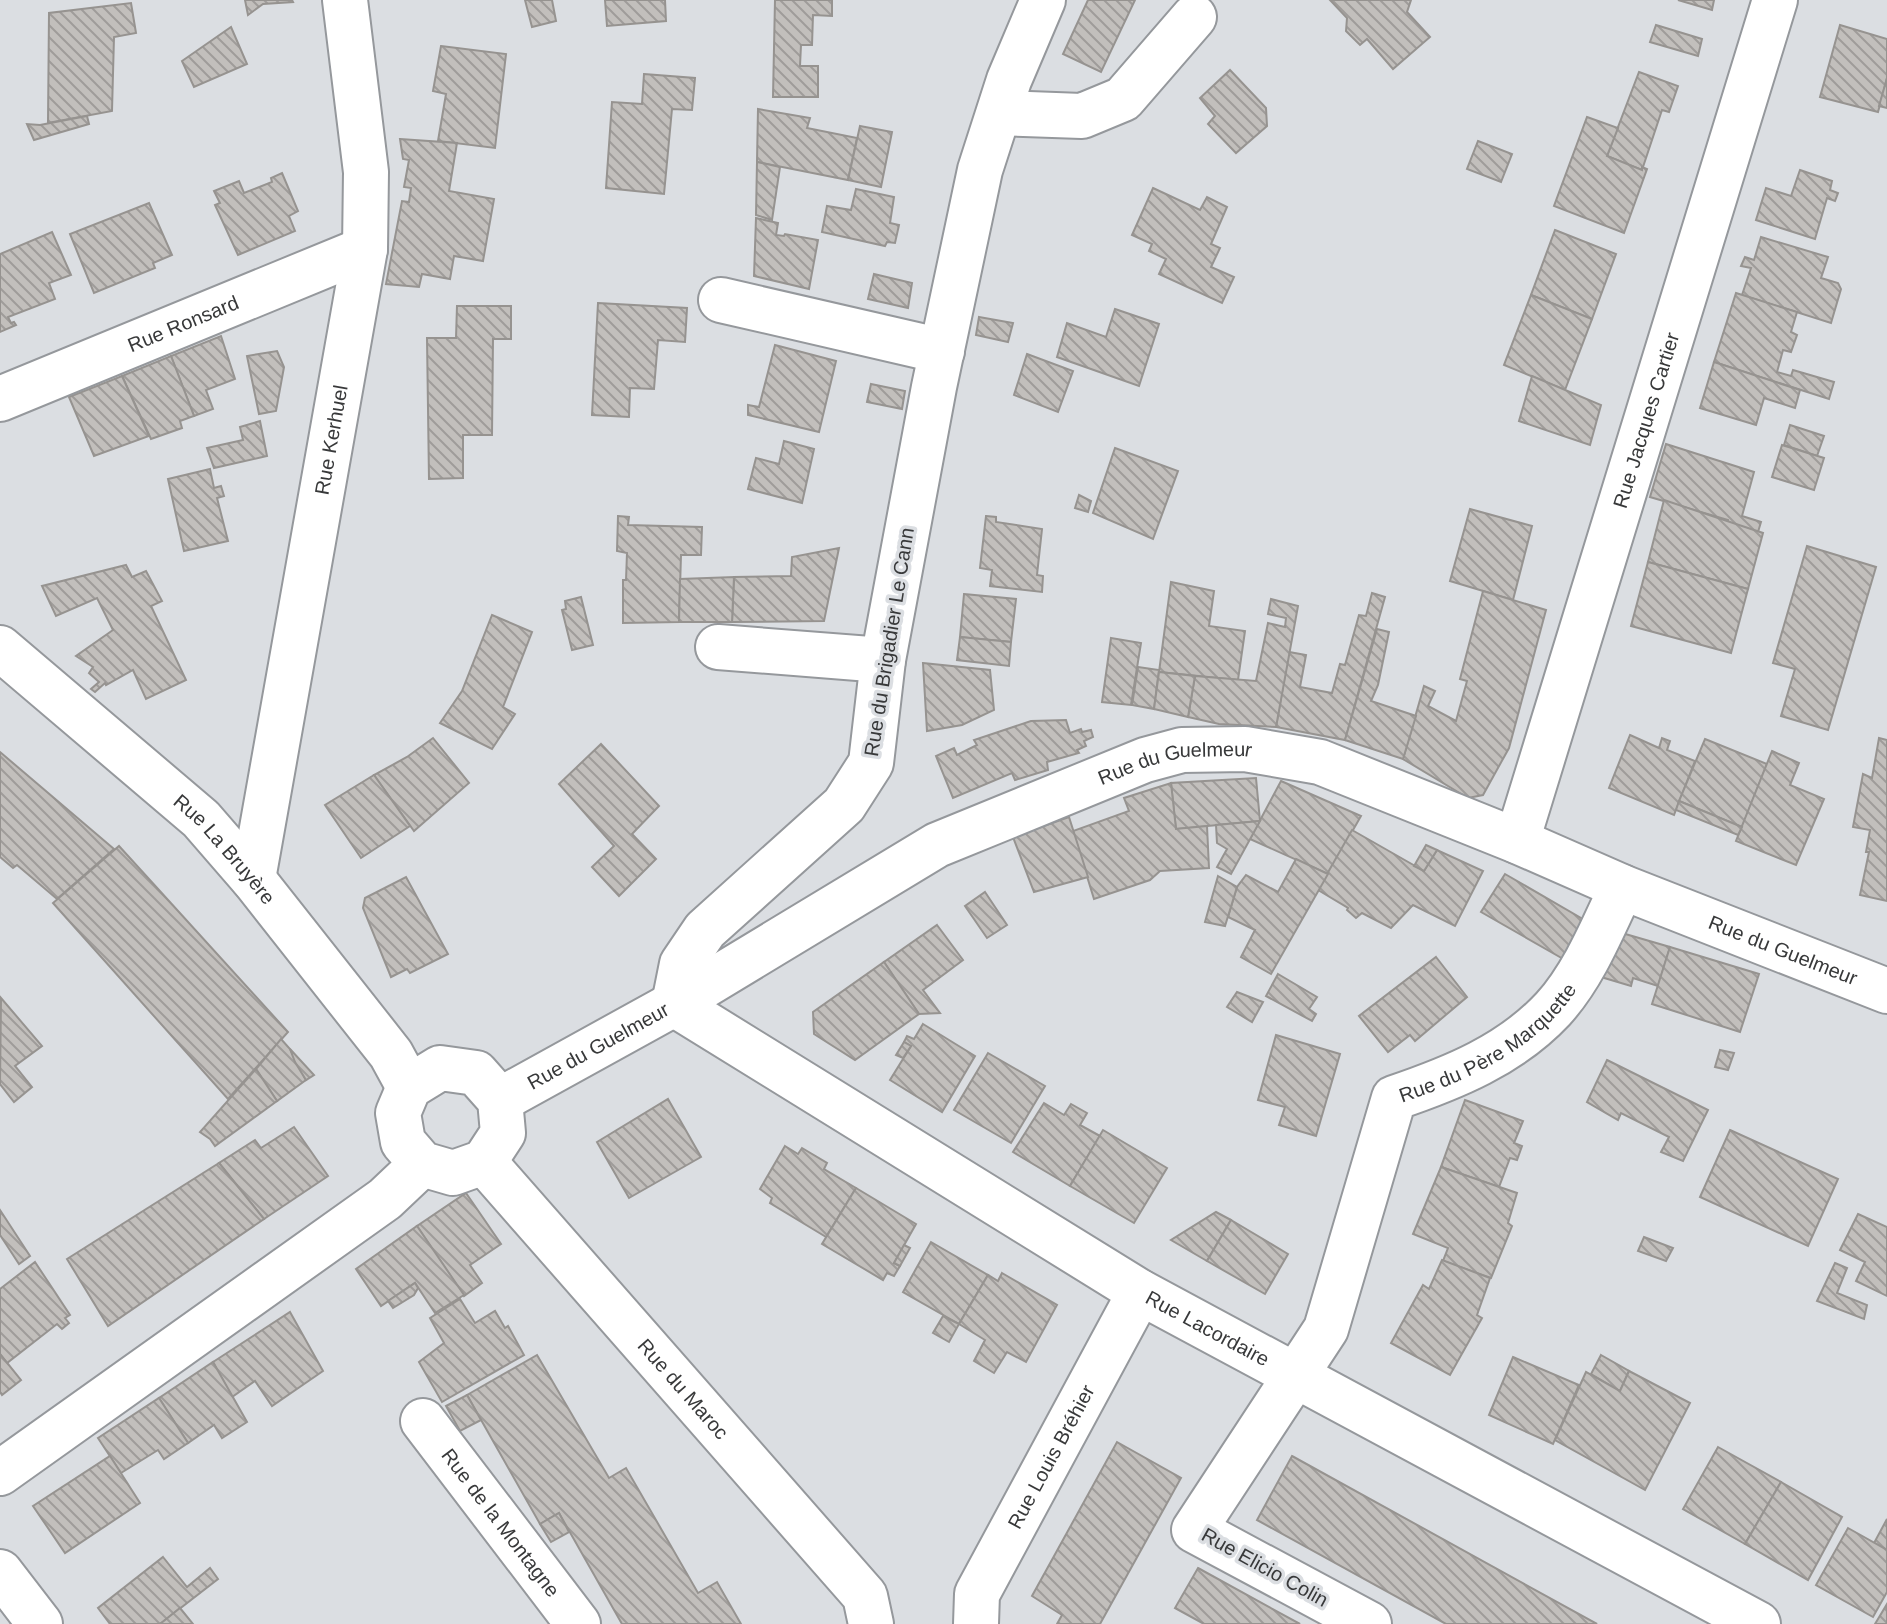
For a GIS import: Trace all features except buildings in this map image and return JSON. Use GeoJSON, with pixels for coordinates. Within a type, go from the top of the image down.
{"type":"FeatureCollection","features":[{"type":"Feature","properties":{"kind":"street","name":"Rue Kerhuel"},"geometry":{"type":"LineString","coordinates":[[253,879],[365,249],[366,172],[345,0]]}},
{"type":"Feature","properties":{"kind":"street","name":"Rue du Brigadier Le Cann"},"geometry":{"type":"LineString","coordinates":[[674,1004],[682,964],[705,930],[844,805],[871,763],[883,660],[980,170],[1043,0]]}},
{"type":"Feature","properties":{"kind":"street","name":"Rue Jacques Cartier"},"geometry":{"type":"LineString","coordinates":[[1517,841],[1775,0]]}},
{"type":"Feature","properties":{"kind":"street"},"geometry":{"type":"LineString","coordinates":[[999,113],[1082,116],[1123,99],[1194,17]]}},
{"type":"Feature","properties":{"kind":"street","name":"Rue Ronsard"},"geometry":{"type":"LineString","coordinates":[[0,399],[365,249]]}},
{"type":"Feature","properties":{"kind":"street"},"geometry":{"type":"LineString","coordinates":[[721,300],[942,351]]}},
{"type":"Feature","properties":{"kind":"street"},"geometry":{"type":"LineString","coordinates":[[718,647],[883,660]]}},
{"type":"Feature","properties":{"kind":"street","name":"Rue La Bruyère"},"geometry":{"type":"LineString","coordinates":[[0,648],[201,819],[253,879],[391,1054],[409,1087]]}},
{"type":"Feature","properties":{"kind":"street","name":"Rue du Guelmeur"},"geometry":{"type":"LineString","coordinates":[[500,1100],[674,1004],[937,845],[1145,760],[1182,750],[1245,749],[1320,762],[1622,887],[1887,991]]}},
{"type":"Feature","properties":{"kind":"street","name":"Rue du Père Marquette"},"geometry":{"type":"LineString","coordinates":[[1296,1377],[1326,1329],[1394,1098],[1453,1078],[1508,1048],[1553,1008],[1593,950],[1622,887]]}},
{"type":"Feature","properties":{"kind":"street","name":"Rue Lacordaire"},"geometry":{"type":"LineString","coordinates":[[674,1004],[1140,1292],[1758,1624]]}},
{"type":"Feature","properties":{"kind":"street"},"geometry":{"type":"LineString","coordinates":[[440,1068],[476,1073],[500,1100],[503,1133],[484,1162],[453,1173],[422,1164],[403,1142],[398,1113],[409,1087],[440,1068]]}},
{"type":"Feature","properties":{"kind":"street","name":"Rue du Maroc"},"geometry":{"type":"LineString","coordinates":[[484,1162],[865,1596],[871,1624]]}},
{"type":"Feature","properties":{"kind":"street"},"geometry":{"type":"LineString","coordinates":[[0,1473],[385,1199],[422,1164]]}},
{"type":"Feature","properties":{"kind":"street","name":"Rue Louis Bréhier"},"geometry":{"type":"LineString","coordinates":[[976,1624],[977,1594],[1140,1292]]}},
{"type":"Feature","properties":{"kind":"street","name":"Rue Elicio Colin"},"geometry":{"type":"LineString","coordinates":[[1296,1377],[1194,1530],[1369,1624]]}},
{"type":"Feature","properties":{"kind":"street","name":"Rue de la Montagne"},"geometry":{"type":"LineString","coordinates":[[423,1421],[578,1624]]}},
{"type":"Feature","properties":{"kind":"street"},"geometry":{"type":"LineString","coordinates":[[0,1572],[40,1624]]}}]}
